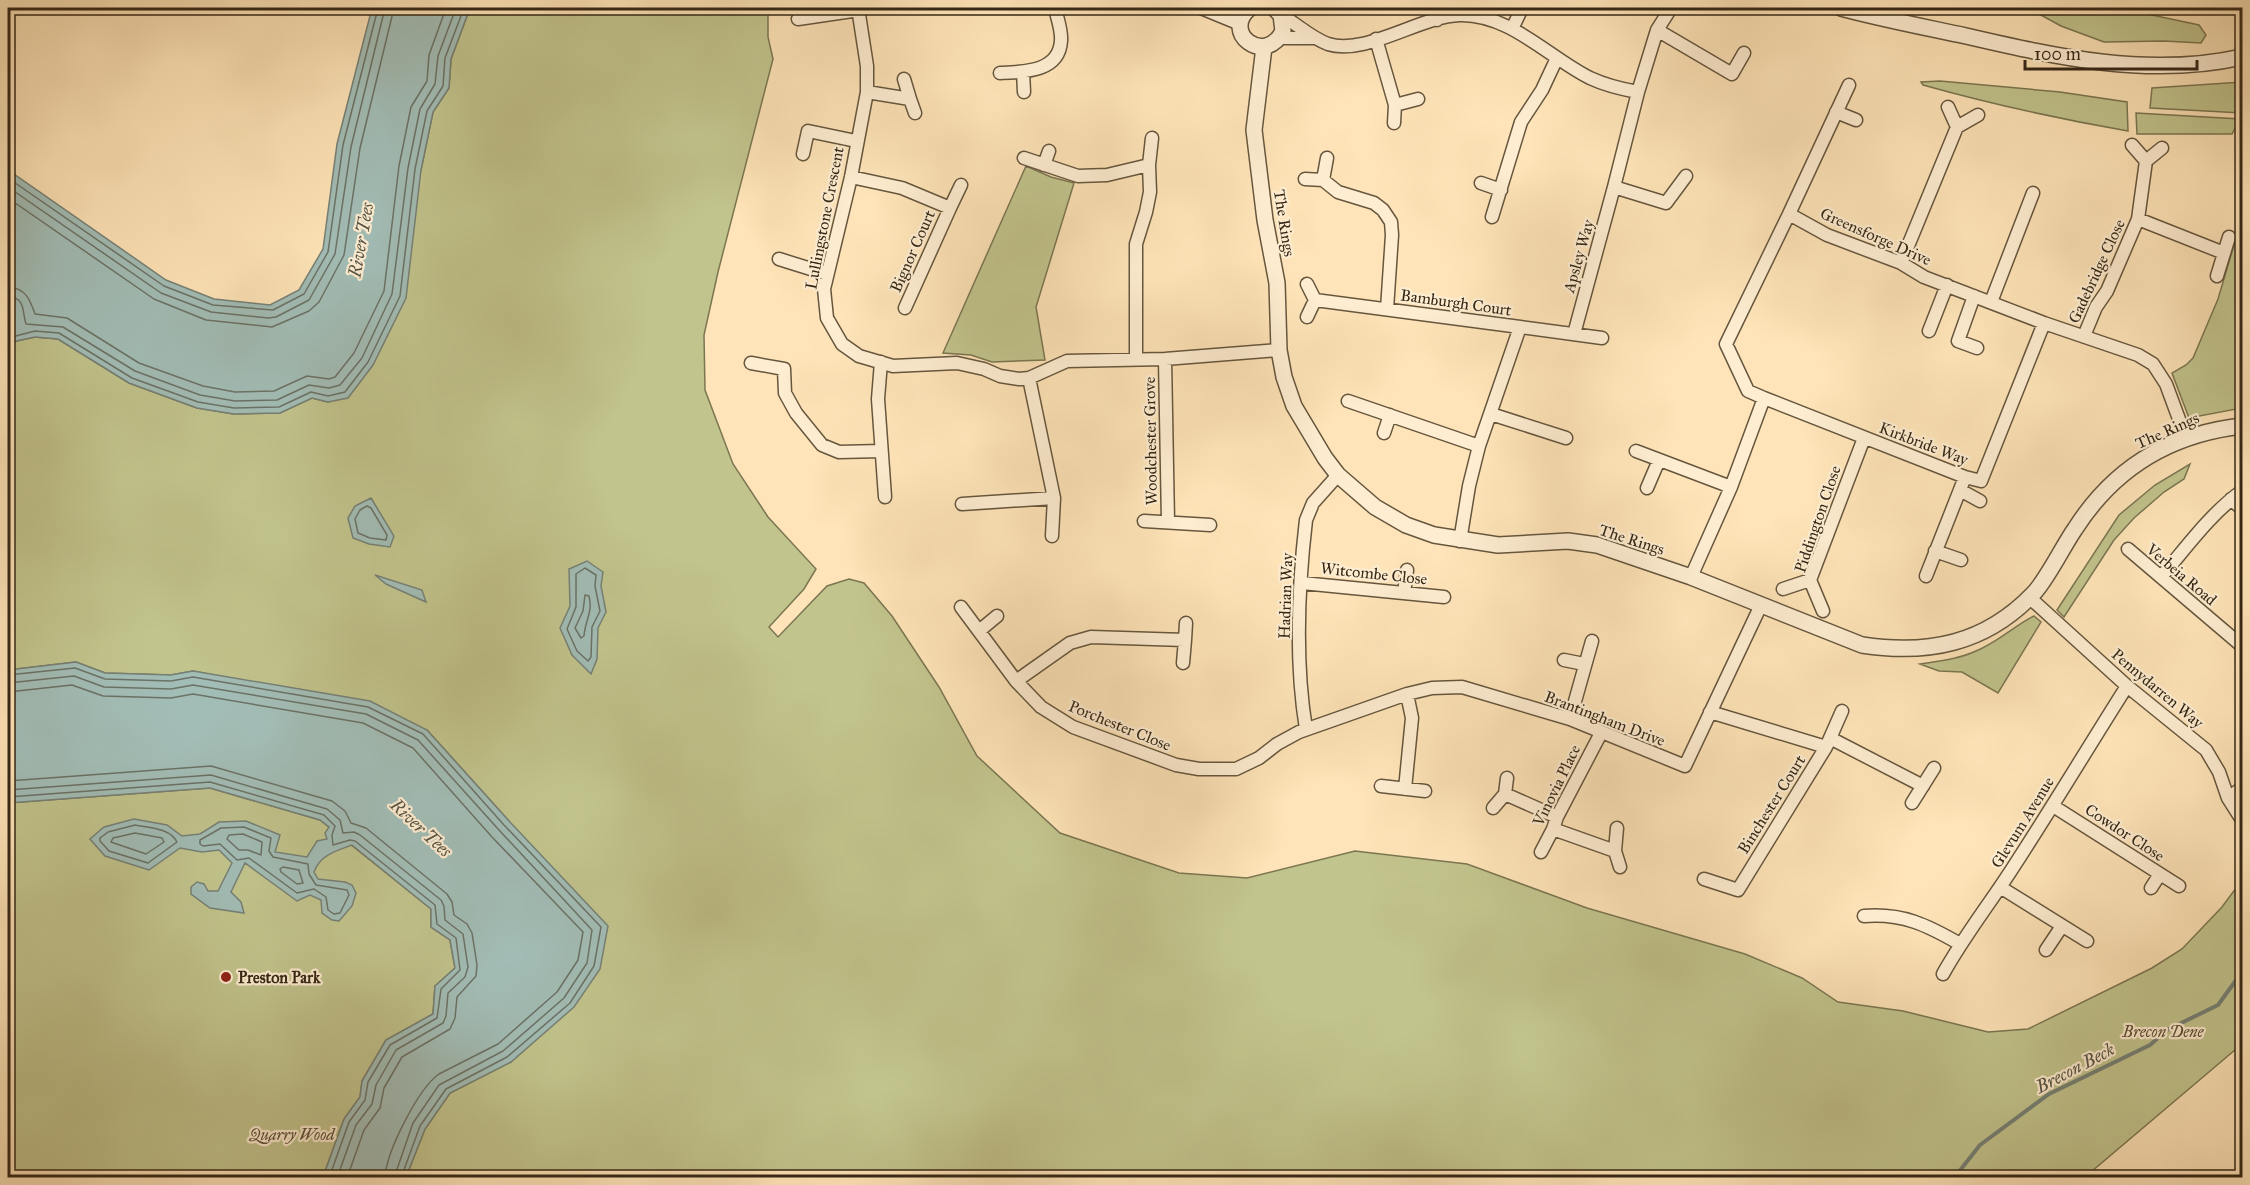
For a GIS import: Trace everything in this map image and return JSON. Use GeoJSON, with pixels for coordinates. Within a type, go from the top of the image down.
{"type":"FeatureCollection","features":[{"type":"Feature","properties":{"kind":"street"},"geometry":{"type":"LineString","coordinates":[[1000,73],[1044,68],[1056,58],[1062,43],[1055,8]]}},
{"type":"Feature","properties":{"kind":"street"},"geometry":{"type":"LineString","coordinates":[[1201,8],[1240,24]]}},
{"type":"Feature","properties":{"kind":"street"},"geometry":{"type":"LineString","coordinates":[[1250,8],[1244,12],[1240,24],[1244,38],[1252,45],[1264,47],[1273,44],[1280,38],[1283,31],[1277,11]]}},
{"type":"Feature","properties":{"kind":"street"},"geometry":{"type":"LineString","coordinates":[[1512,29],[1521,8]]}},
{"type":"Feature","properties":{"kind":"street","name":"Apsley Way"},"geometry":{"type":"LineString","coordinates":[[1574,334],[1638,92],[1657,30],[1671,8]]}},
{"type":"Feature","properties":{"kind":"street"},"geometry":{"type":"LineString","coordinates":[[1844,8],[2087,61],[2158,66],[2198,65],[2242,57]]}},
{"type":"Feature","properties":{"kind":"street"},"geometry":{"type":"LineString","coordinates":[[798,19],[858,9]]}},
{"type":"Feature","properties":{"kind":"street","name":"Lullingstone Crescent"},"geometry":{"type":"LineString","coordinates":[[858,9],[867,66],[867,92],[851,177],[824,289],[826,318],[842,344],[859,356],[893,366],[957,363],[984,369],[1000,376],[1019,379],[1029,378],[1067,361],[1165,359],[1279,350]]}},
{"type":"Feature","properties":{"kind":"street"},"geometry":{"type":"LineString","coordinates":[[1277,11],[1297,23],[1315,38],[1328,44],[1345,47],[1376,39],[1435,14],[1491,19],[1606,85],[1638,92]]}},
{"type":"Feature","properties":{"kind":"street"},"geometry":{"type":"LineString","coordinates":[[1657,30],[1732,74],[1744,53]]}},
{"type":"Feature","properties":{"kind":"street"},"geometry":{"type":"LineString","coordinates":[[1280,38],[1315,38]]}},
{"type":"Feature","properties":{"kind":"street"},"geometry":{"type":"LineString","coordinates":[[1376,39],[1395,105],[1394,123]]}},
{"type":"Feature","properties":{"kind":"street","name":"The Rings"},"geometry":{"type":"LineString","coordinates":[[1264,47],[1254,130],[1265,220],[1277,284],[1279,350],[1284,376],[1294,406],[1312,439],[1338,475],[1375,507],[1406,525],[1434,536],[1498,545],[1568,541],[1597,544],[1691,577],[1862,645],[1904,650],[1925,649],[1948,645],[1978,633],[1998,622],[2035,593],[2082,517],[2122,473],[2149,455],[2186,438],[2218,429],[2242,426]]}},
{"type":"Feature","properties":{"kind":"street"},"geometry":{"type":"LineString","coordinates":[[1492,218],[1521,123],[1542,90],[1557,58]]}},
{"type":"Feature","properties":{"kind":"street"},"geometry":{"type":"LineString","coordinates":[[1023,72],[1024,92]]}},
{"type":"Feature","properties":{"kind":"street"},"geometry":{"type":"LineString","coordinates":[[904,79],[915,113]]}},
{"type":"Feature","properties":{"kind":"street"},"geometry":{"type":"LineString","coordinates":[[1691,577],[1731,487],[1764,398],[1748,391],[1726,344],[1849,85]]}},
{"type":"Feature","properties":{"kind":"street"},"geometry":{"type":"LineString","coordinates":[[867,92],[910,99]]}},
{"type":"Feature","properties":{"kind":"street"},"geometry":{"type":"LineString","coordinates":[[1395,105],[1418,99]]}},
{"type":"Feature","properties":{"kind":"street"},"geometry":{"type":"LineString","coordinates":[[1948,107],[1957,127]]}},
{"type":"Feature","properties":{"kind":"street"},"geometry":{"type":"LineString","coordinates":[[1836,112],[1856,120]]}},
{"type":"Feature","properties":{"kind":"street"},"geometry":{"type":"LineString","coordinates":[[1901,263],[1957,127],[1978,115]]}},
{"type":"Feature","properties":{"kind":"street"},"geometry":{"type":"LineString","coordinates":[[803,154],[808,131],[856,141]]}},
{"type":"Feature","properties":{"kind":"street"},"geometry":{"type":"LineString","coordinates":[[1136,359],[1136,244],[1150,192],[1149,165],[1152,138]]}},
{"type":"Feature","properties":{"kind":"street"},"geometry":{"type":"LineString","coordinates":[[2132,145],[2146,162],[2162,148]]}},
{"type":"Feature","properties":{"kind":"street"},"geometry":{"type":"LineString","coordinates":[[1044,165],[1049,151]]}},
{"type":"Feature","properties":{"kind":"street"},"geometry":{"type":"LineString","coordinates":[[1024,158],[1078,176],[1107,175],[1149,165]]}},
{"type":"Feature","properties":{"kind":"street"},"geometry":{"type":"LineString","coordinates":[[1323,180],[1327,158]]}},
{"type":"Feature","properties":{"kind":"street","name":"Gadebridge Close"},"geometry":{"type":"LineString","coordinates":[[2084,336],[2096,308],[2107,291],[2138,219],[2146,162]]}},
{"type":"Feature","properties":{"kind":"street"},"geometry":{"type":"LineString","coordinates":[[1614,187],[1666,203],[1686,176]]}},
{"type":"Feature","properties":{"kind":"street","name":"Bignor Court"},"geometry":{"type":"LineString","coordinates":[[851,177],[902,188],[950,208]]}},
{"type":"Feature","properties":{"kind":"street","name":"Bamburgh Court"},"geometry":{"type":"LineString","coordinates":[[1305,178],[1323,180],[1338,192],[1374,203],[1383,210],[1391,222],[1387,309]]}},
{"type":"Feature","properties":{"kind":"street"},"geometry":{"type":"LineString","coordinates":[[1481,183],[1501,190]]}},
{"type":"Feature","properties":{"kind":"street","name":"Bignor Court"},"geometry":{"type":"LineString","coordinates":[[905,308],[961,184]]}},
{"type":"Feature","properties":{"kind":"street"},"geometry":{"type":"LineString","coordinates":[[1991,302],[2033,193]]}},
{"type":"Feature","properties":{"kind":"street","name":"Greensforge Drive"},"geometry":{"type":"LineString","coordinates":[[1789,213],[1827,235],[1901,263],[1924,277],[2044,323],[2138,355],[2153,364],[2166,384],[2186,438]]}},
{"type":"Feature","properties":{"kind":"street","name":"Gadebridge Close"},"geometry":{"type":"LineString","coordinates":[[2138,219],[2224,253]]}},
{"type":"Feature","properties":{"kind":"street"},"geometry":{"type":"LineString","coordinates":[[2217,276],[2229,237]]}},
{"type":"Feature","properties":{"kind":"street"},"geometry":{"type":"LineString","coordinates":[[779,259],[827,274]]}},
{"type":"Feature","properties":{"kind":"street"},"geometry":{"type":"LineString","coordinates":[[1307,284],[1315,300],[1308,317]]}},
{"type":"Feature","properties":{"kind":"street"},"geometry":{"type":"LineString","coordinates":[[1929,331],[1947,285]]}},
{"type":"Feature","properties":{"kind":"street"},"geometry":{"type":"LineString","coordinates":[[1974,296],[1958,341],[1977,348]]}},
{"type":"Feature","properties":{"kind":"street","name":"Bamburgh Court"},"geometry":{"type":"LineString","coordinates":[[1315,300],[1520,327]]}},
{"type":"Feature","properties":{"kind":"street","name":"Kirkbride Way"},"geometry":{"type":"LineString","coordinates":[[1764,398],[1965,477],[1981,481],[2044,323]]}},
{"type":"Feature","properties":{"kind":"street"},"geometry":{"type":"LineString","coordinates":[[1460,541],[1469,486],[1479,446],[1520,327],[1602,338]]}},
{"type":"Feature","properties":{"kind":"street","name":"Woodchester Grove"},"geometry":{"type":"LineString","coordinates":[[1165,359],[1168,522]]}},
{"type":"Feature","properties":{"kind":"street"},"geometry":{"type":"LineString","coordinates":[[881,362],[878,399],[885,497]]}},
{"type":"Feature","properties":{"kind":"street"},"geometry":{"type":"LineString","coordinates":[[752,363],[784,369],[785,393],[796,413],[822,445],[838,452],[881,451]]}},
{"type":"Feature","properties":{"kind":"street"},"geometry":{"type":"LineString","coordinates":[[1029,378],[1054,498],[1052,536]]}},
{"type":"Feature","properties":{"kind":"street"},"geometry":{"type":"LineString","coordinates":[[1348,401],[1479,446]]}},
{"type":"Feature","properties":{"kind":"street"},"geometry":{"type":"LineString","coordinates":[[1491,414],[1566,438]]}},
{"type":"Feature","properties":{"kind":"street"},"geometry":{"type":"LineString","coordinates":[[1384,433],[1390,416]]}},
{"type":"Feature","properties":{"kind":"street","name":"Piddington Close"},"geometry":{"type":"LineString","coordinates":[[1823,611],[1810,579],[1864,438]]}},
{"type":"Feature","properties":{"kind":"street"},"geometry":{"type":"LineString","coordinates":[[1636,451],[1731,487]]}},
{"type":"Feature","properties":{"kind":"street"},"geometry":{"type":"LineString","coordinates":[[1647,488],[1659,460]]}},
{"type":"Feature","properties":{"kind":"street","name":"Hadrian Way"},"geometry":{"type":"LineString","coordinates":[[1306,729],[1300,692],[1299,659],[1306,520],[1313,503],[1338,475]]}},
{"type":"Feature","properties":{"kind":"street"},"geometry":{"type":"LineString","coordinates":[[1926,576],[1965,477]]}},
{"type":"Feature","properties":{"kind":"street"},"geometry":{"type":"LineString","coordinates":[[1960,490],[1980,501]]}},
{"type":"Feature","properties":{"kind":"street"},"geometry":{"type":"LineString","coordinates":[[2161,577],[2231,499],[2242,491]]}},
{"type":"Feature","properties":{"kind":"street"},"geometry":{"type":"LineString","coordinates":[[962,504],[1054,498]]}},
{"type":"Feature","properties":{"kind":"street"},"geometry":{"type":"LineString","coordinates":[[2231,499],[2242,509]]}},
{"type":"Feature","properties":{"kind":"street","name":"Woodchester Grove"},"geometry":{"type":"LineString","coordinates":[[1144,521],[1210,525]]}},
{"type":"Feature","properties":{"kind":"street","name":"Verbeia Road"},"geometry":{"type":"LineString","coordinates":[[2128,549],[2242,646]]}},
{"type":"Feature","properties":{"kind":"street"},"geometry":{"type":"LineString","coordinates":[[1935,551],[1961,560]]}},
{"type":"Feature","properties":{"kind":"street"},"geometry":{"type":"LineString","coordinates":[[1404,593],[1407,570]]}},
{"type":"Feature","properties":{"kind":"street"},"geometry":{"type":"LineString","coordinates":[[1783,589],[1810,579]]}},
{"type":"Feature","properties":{"kind":"street","name":"Witcombe Close"},"geometry":{"type":"LineString","coordinates":[[1302,583],[1444,597]]}},
{"type":"Feature","properties":{"kind":"street","name":"Pennydarren Way"},"geometry":{"type":"LineString","coordinates":[[2029,597],[2127,686],[2206,750],[2219,772],[2228,798],[2242,820]]}},
{"type":"Feature","properties":{"kind":"street","name":"Brantingham Drive"},"geometry":{"type":"LineString","coordinates":[[1306,729],[1407,694],[1431,688],[1462,687],[1570,719],[1685,766],[1761,604]]}},
{"type":"Feature","properties":{"kind":"street","name":"Porchester Close"},"geometry":{"type":"LineString","coordinates":[[961,607],[1016,681],[1041,707],[1073,727],[1176,765],[1199,769],[1236,769],[1259,758],[1277,744],[1306,729]]}},
{"type":"Feature","properties":{"kind":"street"},"geometry":{"type":"LineString","coordinates":[[979,630],[997,616]]}},
{"type":"Feature","properties":{"kind":"street"},"geometry":{"type":"LineString","coordinates":[[1183,663],[1186,623]]}},
{"type":"Feature","properties":{"kind":"street"},"geometry":{"type":"LineString","coordinates":[[1016,681],[1070,643],[1091,637],[1185,640]]}},
{"type":"Feature","properties":{"kind":"street"},"geometry":{"type":"LineString","coordinates":[[1570,719],[1592,641]]}},
{"type":"Feature","properties":{"kind":"street"},"geometry":{"type":"LineString","coordinates":[[1564,660],[1584,664]]}},
{"type":"Feature","properties":{"kind":"street","name":"Glevum Avenue"},"geometry":{"type":"LineString","coordinates":[[1943,974],[2053,806],[2127,686]]}},
{"type":"Feature","properties":{"kind":"street"},"geometry":{"type":"LineString","coordinates":[[1405,789],[1412,718],[1407,694]]}},
{"type":"Feature","properties":{"kind":"street"},"geometry":{"type":"LineString","coordinates":[[1842,711],[1828,742],[1923,786]]}},
{"type":"Feature","properties":{"kind":"street","name":"Binchester Court"},"geometry":{"type":"LineString","coordinates":[[1704,879],[1738,890],[1828,742],[1710,712]]}},
{"type":"Feature","properties":{"kind":"street","name":"Vinovia Place"},"geometry":{"type":"LineString","coordinates":[[1541,852],[1601,733]]}},
{"type":"Feature","properties":{"kind":"street"},"geometry":{"type":"LineString","coordinates":[[1912,803],[1934,768]]}},
{"type":"Feature","properties":{"kind":"street"},"geometry":{"type":"LineString","coordinates":[[1493,808],[1505,794],[1507,778]]}},
{"type":"Feature","properties":{"kind":"street"},"geometry":{"type":"LineString","coordinates":[[1381,786],[1425,791]]}},
{"type":"Feature","properties":{"kind":"street"},"geometry":{"type":"LineString","coordinates":[[2228,798],[2242,788]]}},
{"type":"Feature","properties":{"kind":"street"},"geometry":{"type":"LineString","coordinates":[[1505,794],[1555,823],[1615,851]]}},
{"type":"Feature","properties":{"kind":"street","name":"Cowdor Close"},"geometry":{"type":"LineString","coordinates":[[2053,806],[2179,886]]}},
{"type":"Feature","properties":{"kind":"street"},"geometry":{"type":"LineString","coordinates":[[1617,828],[1615,851],[1620,867]]}},
{"type":"Feature","properties":{"kind":"street"},"geometry":{"type":"LineString","coordinates":[[2151,888],[2160,874]]}},
{"type":"Feature","properties":{"kind":"street"},"geometry":{"type":"LineString","coordinates":[[2000,887],[2087,941]]}},
{"type":"Feature","properties":{"kind":"street"},"geometry":{"type":"LineString","coordinates":[[1864,916],[1873,915],[1917,921],[1960,945]]}},
{"type":"Feature","properties":{"kind":"street"},"geometry":{"type":"LineString","coordinates":[[2046,950],[2062,926]]}},
{"type":"Feature","properties":{"kind":"green space","name":"Brecon Dene"},"geometry":{"type":"Polygon","coordinates":[[[470,8],[768,8],[768,37],[773,59],[704,335],[705,390],[733,464],[768,517],[816,569],[804,589],[769,627],[778,637],[827,586],[849,579],[864,583],[892,616],[939,687],[977,756],[1060,833],[1179,873],[1247,878],[1355,851],[1467,864],[1587,908],[1745,954],[1802,978],[1838,1002],[1903,1011],[1988,1032],[2028,1029],[2152,968],[2182,949],[2222,907],[2242,880],[2242,1044],[2085,1177],[406,1177],[425,1129],[450,1093],[511,1062],[509,821],[427,730],[240,680],[193,671],[171,675],[105,673],[76,662],[8,670],[8,346],[12,342],[35,337],[58,339],[129,383],[197,408],[234,414],[280,413],[312,398],[328,402],[421,170],[433,112],[449,88],[451,59],[470,8]]]}},
{"type":"Feature","properties":{"kind":"green space"},"geometry":{"type":"Polygon","coordinates":[[[2028,8],[2119,8],[2199,25],[2206,35],[2201,43],[2104,42],[2061,26],[2028,8]]]}},
{"type":"Feature","properties":{"kind":"green space"},"geometry":{"type":"Polygon","coordinates":[[[1940,81],[2060,92],[2127,102],[2128,131],[2000,105],[1923,85],[1921,82],[1940,81]]]}},
{"type":"Feature","properties":{"kind":"green space"},"geometry":{"type":"Polygon","coordinates":[[[2242,82],[2242,113],[2150,108],[2152,88],[2242,82]]]}},
{"type":"Feature","properties":{"kind":"green space"},"geometry":{"type":"Polygon","coordinates":[[[2136,113],[2240,119],[2232,134],[2137,134],[2136,113]]]}},
{"type":"Feature","properties":{"kind":"green space"},"geometry":{"type":"Polygon","coordinates":[[[1026,166],[1051,177],[1074,183],[1036,307],[1045,360],[992,362],[971,355],[943,353],[1026,166]]]}},
{"type":"Feature","properties":{"kind":"green space"},"geometry":{"type":"Polygon","coordinates":[[[2242,192],[2242,408],[2189,418],[2172,373],[2193,358],[2218,299],[2236,238],[2242,192]]]}},
{"type":"Feature","properties":{"kind":"green space"},"geometry":{"type":"Polygon","coordinates":[[[2190,464],[2184,479],[2164,492],[2134,518],[2114,540],[2064,617],[2057,610],[2119,515],[2155,485],[2190,464]]]}},
{"type":"Feature","properties":{"kind":"green space"},"geometry":{"type":"Polygon","coordinates":[[[2034,616],[2041,622],[1998,693],[1962,672],[1939,671],[1920,664],[1969,654],[1991,644],[2034,616]]]}},
{"type":"Feature","properties":{"kind":"green space","name":"Preston Park"},"geometry":{"type":"Polygon","coordinates":[[[210,788],[320,820],[431,909],[431,927],[450,940],[455,968],[435,986],[433,1014],[386,1040],[362,1081],[360,1097],[344,1119],[323,1177],[8,1177],[8,803],[210,788]]]}},
{"type":"Feature","properties":{"kind":"water","name":"River Tees"},"geometry":{"type":"Polygon","coordinates":[[[372,8],[470,8],[451,59],[449,88],[433,112],[421,170],[406,298],[373,365],[348,398],[328,402],[312,398],[280,413],[234,414],[197,408],[129,383],[58,339],[35,337],[12,342],[8,346],[11,311],[8,308],[8,170],[166,280],[214,299],[270,305],[299,290],[323,249],[337,144],[372,8]]]}},
{"type":"Feature","properties":{"kind":"water"},"geometry":{"type":"Polygon","coordinates":[[[371,498],[394,536],[390,547],[369,544],[353,538],[348,518],[355,506],[371,498]]]}},
{"type":"Feature","properties":{"kind":"water"},"geometry":{"type":"Polygon","coordinates":[[[587,561],[603,572],[601,586],[606,612],[598,628],[597,659],[591,674],[572,655],[560,628],[570,606],[569,569],[587,561]]]}},
{"type":"Feature","properties":{"kind":"water"},"geometry":{"type":"Polygon","coordinates":[[[375,575],[422,590],[426,602],[386,584],[375,575]]]}},
{"type":"Feature","properties":{"kind":"water","name":"River Tees"},"geometry":{"type":"Polygon","coordinates":[[[76,662],[105,673],[171,675],[193,671],[370,701],[427,730],[608,926],[600,969],[574,1007],[511,1062],[450,1093],[425,1129],[406,1177],[323,1177],[344,1119],[360,1097],[362,1081],[386,1040],[433,1014],[435,986],[455,968],[450,940],[431,927],[431,909],[352,845],[324,858],[314,872],[318,879],[352,885],[356,893],[352,906],[339,921],[332,920],[322,913],[321,900],[310,895],[297,901],[245,863],[231,892],[241,902],[244,913],[210,908],[191,894],[191,887],[197,882],[204,884],[208,891],[218,891],[232,863],[219,850],[202,852],[180,848],[149,870],[105,856],[90,839],[104,827],[134,819],[167,825],[182,836],[200,834],[219,822],[246,821],[280,835],[275,852],[307,857],[317,841],[327,839],[325,833],[329,827],[320,820],[210,788],[8,803],[8,670],[76,662]]]}},
{"type":"Feature","properties":{"kind":"waterway","name":"Brecon Beck"},"geometry":{"type":"LineString","coordinates":[[1954,1178],[1980,1145],[2049,1094],[2150,1045],[2167,1030],[2218,1005],[2242,972]]}},
{"type":"Feature","properties":{"kind":"place","name":"Preston Park"},"geometry":{"type":"Point","coordinates":[226,977]}},
{"type":"Feature","properties":{"kind":"park label","name":"Quarry Wood"},"geometry":{"type":"Point","coordinates":[292,1134]}}]}
